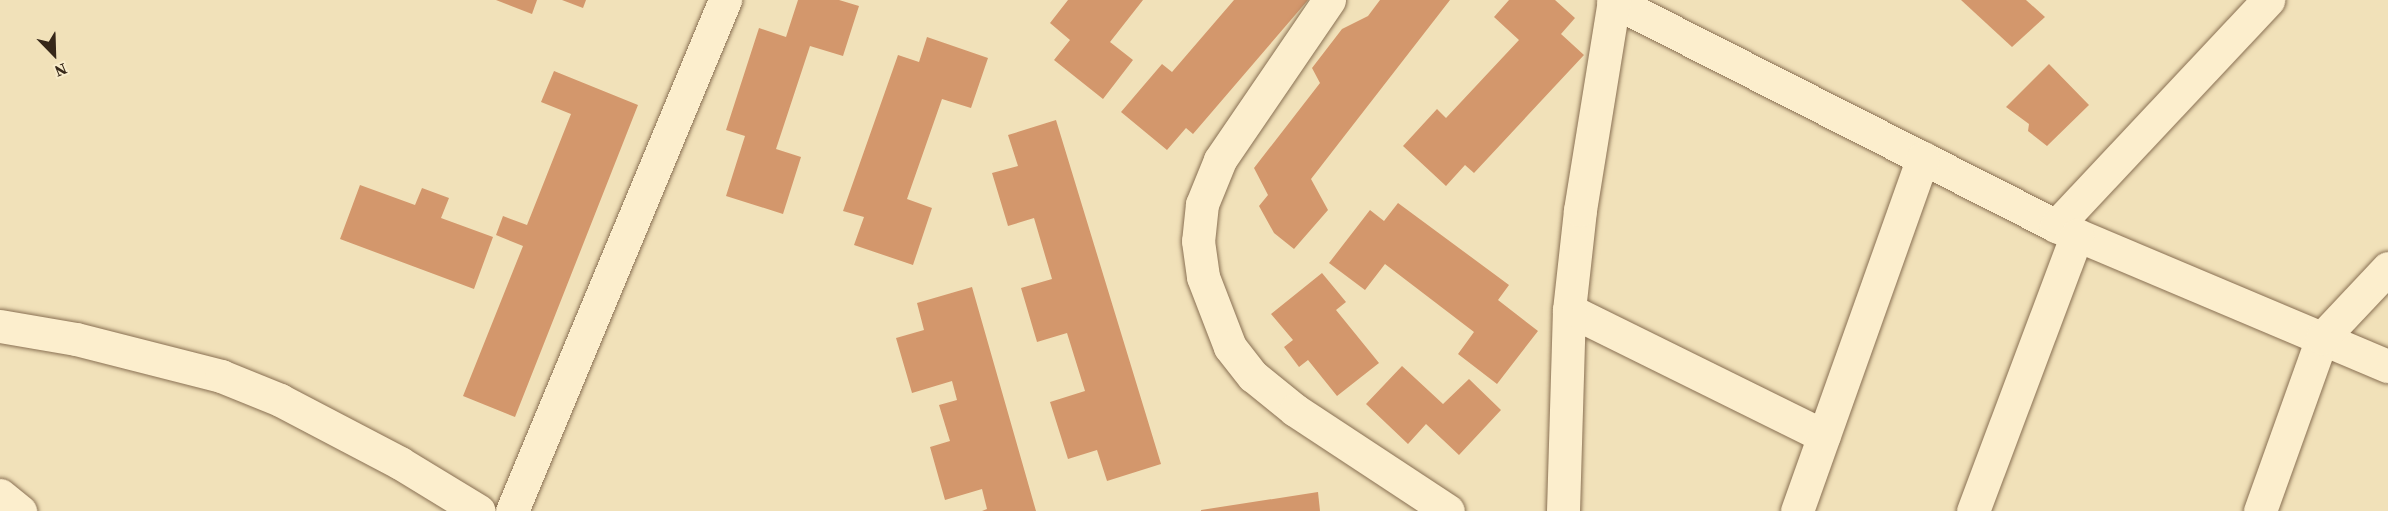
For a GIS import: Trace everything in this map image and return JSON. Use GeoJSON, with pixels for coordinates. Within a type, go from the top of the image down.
{"type":"FeatureCollection","features":[{"type":"Feature","properties":{"kind":"street"},"geometry":{"type":"LineString","coordinates":[[512,511],[725,0]]}},
{"type":"Feature","properties":{"kind":"street"},"geometry":{"type":"LineString","coordinates":[[1329,0],[1220,160],[1202,204],[1197,241],[1203,277],[1230,347],[1253,376],[1295,410],[1448,511]]}},
{"type":"Feature","properties":{"kind":"street"},"geometry":{"type":"LineString","coordinates":[[1563,511],[1569,310],[1580,210],[1614,0],[2066,230],[2388,366]]}},
{"type":"Feature","properties":{"kind":"street"},"geometry":{"type":"LineString","coordinates":[[1973,511],[2066,230],[2268,0]]}},
{"type":"Feature","properties":{"kind":"street"},"geometry":{"type":"LineString","coordinates":[[1797,511],[1923,158]]}},
{"type":"Feature","properties":{"kind":"street"},"geometry":{"type":"LineString","coordinates":[[2260,511],[2322,338],[2388,268]]}},
{"type":"Feature","properties":{"kind":"street"},"geometry":{"type":"LineString","coordinates":[[1569,310],[1824,436]]}},
{"type":"Feature","properties":{"kind":"street"},"geometry":{"type":"LineString","coordinates":[[0,326],[76,339],[221,376],[280,400],[400,463],[479,511]]}},
{"type":"Feature","properties":{"kind":"street"},"geometry":{"type":"LineString","coordinates":[[0,495],[20,511]]}},
{"type":"Feature","properties":{"kind":"building"},"geometry":{"type":"Polygon","coordinates":[[[496,0],[537,0],[532,14],[496,0]]]}},
{"type":"Feature","properties":{"kind":"building"},"geometry":{"type":"Polygon","coordinates":[[[562,0],[586,0],[583,8],[562,0]]]}},
{"type":"Feature","properties":{"kind":"building"},"geometry":{"type":"Polygon","coordinates":[[[798,0],[839,0],[859,6],[843,56],[810,46],[776,149],[801,157],[783,214],[726,196],[745,136],[726,130],[759,28],[786,37],[798,0]]]}},
{"type":"Feature","properties":{"kind":"building"},"geometry":{"type":"Polygon","coordinates":[[[1068,0],[1143,0],[1110,42],[1133,60],[1103,99],[1054,60],[1070,40],[1050,23],[1068,0]]]}},
{"type":"Feature","properties":{"kind":"building"},"geometry":{"type":"Polygon","coordinates":[[[1234,0],[1308,0],[1193,134],[1186,128],[1167,150],[1121,112],[1162,64],[1172,72],[1234,0]]]}},
{"type":"Feature","properties":{"kind":"building"},"geometry":{"type":"Polygon","coordinates":[[[1380,0],[1450,0],[1311,179],[1328,210],[1294,249],[1274,233],[1259,206],[1268,195],[1254,168],[1320,83],[1312,68],[1342,29],[1368,16],[1380,0]]]}},
{"type":"Feature","properties":{"kind":"building"},"geometry":{"type":"Polygon","coordinates":[[[1509,0],[1555,0],[1575,18],[1561,34],[1584,55],[1474,173],[1465,165],[1446,186],[1403,146],[1437,109],[1446,118],[1519,40],[1494,17],[1509,0]]]}},
{"type":"Feature","properties":{"kind":"building"},"geometry":{"type":"Polygon","coordinates":[[[1961,0],[2026,0],[2045,17],[2012,47],[1961,0]]]}},
{"type":"Feature","properties":{"kind":"building"},"geometry":{"type":"Polygon","coordinates":[[[927,37],[988,58],[971,108],[942,99],[907,199],[932,208],[913,265],[854,245],[864,217],[843,211],[898,55],[919,62],[927,37]]]}},
{"type":"Feature","properties":{"kind":"building"},"geometry":{"type":"Polygon","coordinates":[[[2049,64],[2089,105],[2047,146],[2028,131],[2029,124],[2006,107],[2049,64]]]}},
{"type":"Feature","properties":{"kind":"building"},"geometry":{"type":"Polygon","coordinates":[[[554,71],[638,105],[515,417],[463,396],[523,246],[496,235],[503,216],[527,225],[571,114],[541,102],[554,71]]]}},
{"type":"Feature","properties":{"kind":"building"},"geometry":{"type":"Polygon","coordinates":[[[1056,120],[1161,464],[1107,481],[1097,450],[1068,459],[1050,402],[1085,391],[1067,333],[1037,342],[1021,288],[1052,279],[1034,218],[1008,226],[992,173],[1018,166],[1008,135],[1056,120]]]}},
{"type":"Feature","properties":{"kind":"building"},"geometry":{"type":"Polygon","coordinates":[[[360,185],[415,205],[422,188],[449,198],[441,218],[493,237],[474,289],[340,239],[360,185]]]}},
{"type":"Feature","properties":{"kind":"building"},"geometry":{"type":"Polygon","coordinates":[[[1398,203],[1509,285],[1498,300],[1538,331],[1497,384],[1458,354],[1474,332],[1385,264],[1365,290],[1329,263],[1370,210],[1384,221],[1398,203]]]}},
{"type":"Feature","properties":{"kind":"building"},"geometry":{"type":"Polygon","coordinates":[[[1322,273],[1346,302],[1336,310],[1379,363],[1337,396],[1308,360],[1299,367],[1284,347],[1293,340],[1271,314],[1322,273]]]}},
{"type":"Feature","properties":{"kind":"building"},"geometry":{"type":"Polygon","coordinates":[[[972,287],[1036,511],[982,511],[987,509],[982,489],[945,500],[930,447],[950,441],[939,405],[957,400],[952,381],[912,393],[896,338],[924,330],[917,303],[972,287]]]}},
{"type":"Feature","properties":{"kind":"building"},"geometry":{"type":"Polygon","coordinates":[[[1402,366],[1443,404],[1469,379],[1501,410],[1459,455],[1426,424],[1408,444],[1366,404],[1402,366]]]}},
{"type":"Feature","properties":{"kind":"building"},"geometry":{"type":"Polygon","coordinates":[[[1318,492],[1320,511],[1201,511],[1201,510],[1318,492]]]}}]}
